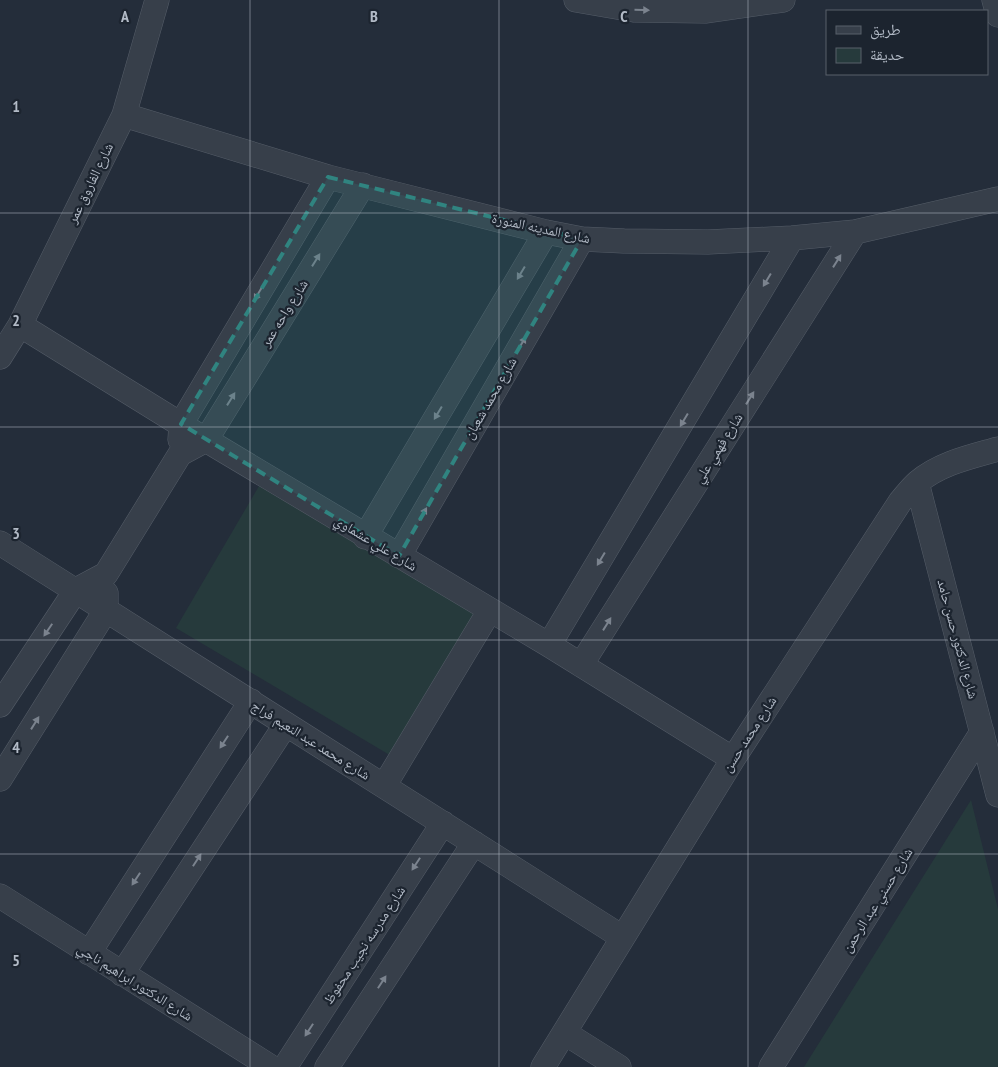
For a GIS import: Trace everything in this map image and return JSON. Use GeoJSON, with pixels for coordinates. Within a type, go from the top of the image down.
{"type":"FeatureCollection","features":[{"type":"Feature","properties":{"kind":"street","name":"شارع الفاروق عمر"},"geometry":{"type":"LineString","coordinates":[[0,357],[20,325],[124,115],[157,0]]}},
{"type":"Feature","properties":{"kind":"street"},"geometry":{"type":"LineString","coordinates":[[576,0],[634,10],[705,11],[784,0]]}},
{"type":"Feature","properties":{"kind":"street"},"geometry":{"type":"LineString","coordinates":[[994,0],[998,15]]}},
{"type":"Feature","properties":{"kind":"street","name":"شارع المدينه المنورة"},"geometry":{"type":"LineString","coordinates":[[124,115],[328,177],[546,232],[582,239],[708,242],[792,238],[855,232],[998,199]]}},
{"type":"Feature","properties":{"kind":"street"},"geometry":{"type":"LineString","coordinates":[[0,705],[76,590],[106,574],[180,454],[181,424],[328,177]]}},
{"type":"Feature","properties":{"kind":"street","name":"شارع واحه عمر"},"geometry":{"type":"LineString","coordinates":[[206,440],[363,185]]}},
{"type":"Feature","properties":{"kind":"street"},"geometry":{"type":"LineString","coordinates":[[365,537],[546,232]]}},
{"type":"Feature","properties":{"kind":"street","name":"شارع فهمي علي"},"geometry":{"type":"LineString","coordinates":[[581,665],[855,232]]}},
{"type":"Feature","properties":{"kind":"street"},"geometry":{"type":"LineString","coordinates":[[549,645],[792,238]]}},
{"type":"Feature","properties":{"kind":"street","name":"شارع محمد شعبان"},"geometry":{"type":"LineString","coordinates":[[398,556],[582,239]]}},
{"type":"Feature","properties":{"kind":"street","name":"شارع علي عشماوي"},"geometry":{"type":"LineString","coordinates":[[20,325],[365,537],[549,645],[733,759]]}},
{"type":"Feature","properties":{"kind":"street"},"geometry":{"type":"LineString","coordinates":[[180,454],[206,440]]}},
{"type":"Feature","properties":{"kind":"street","name":"شارع محمد حسن"},"geometry":{"type":"LineString","coordinates":[[543,1067],[622,936],[733,759],[900,502],[917,483],[932,471],[950,463],[998,450]]}},
{"type":"Feature","properties":{"kind":"street","name":"شارع الدكتور حسن حامد"},"geometry":{"type":"LineString","coordinates":[[917,483],[998,796]]}},
{"type":"Feature","properties":{"kind":"street","name":"شارع محمد عبد النعيم فراج"},"geometry":{"type":"LineString","coordinates":[[0,543],[622,936]]}},
{"type":"Feature","properties":{"kind":"street"},"geometry":{"type":"LineString","coordinates":[[0,779],[106,610],[106,574]]}},
{"type":"Feature","properties":{"kind":"street"},"geometry":{"type":"LineString","coordinates":[[384,786],[490,610]]}},
{"type":"Feature","properties":{"kind":"street"},"geometry":{"type":"LineString","coordinates":[[89,953],[251,701]]}},
{"type":"Feature","properties":{"kind":"street"},"geometry":{"type":"LineString","coordinates":[[122,974],[286,724]]}},
{"type":"Feature","properties":{"kind":"street","name":"شارع حسني عبد الرحمن"},"geometry":{"type":"LineString","coordinates":[[771,1067],[982,732]]}},
{"type":"Feature","properties":{"kind":"street","name":"شارع مدرسه نجيب محفوظ"},"geometry":{"type":"LineString","coordinates":[[285,1067],[443,823]]}},
{"type":"Feature","properties":{"kind":"street"},"geometry":{"type":"LineString","coordinates":[[327,1067],[474,843]]}},
{"type":"Feature","properties":{"kind":"street","name":"شارع الدكتور ابراهيم ناجي"},"geometry":{"type":"LineString","coordinates":[[0,896],[271,1067]]}},
{"type":"Feature","properties":{"kind":"street"},"geometry":{"type":"LineString","coordinates":[[336,989],[366,1007]]}},
{"type":"Feature","properties":{"kind":"street"},"geometry":{"type":"LineString","coordinates":[[565,1033],[619,1067]]}},
{"type":"Feature","properties":{"kind":"highlighted area"},"geometry":{"type":"Polygon","coordinates":[[[328,177],[582,239],[399,556],[181,424],[328,177]]]}},
{"type":"Feature","properties":{"kind":"green space"},"geometry":{"type":"Polygon","coordinates":[[[259,486],[476,615],[393,757],[176,628],[259,486]]]}},
{"type":"Feature","properties":{"kind":"green space"},"geometry":{"type":"Polygon","coordinates":[[[971,800],[998,909],[998,1067],[804,1067],[971,800]]]}}]}
